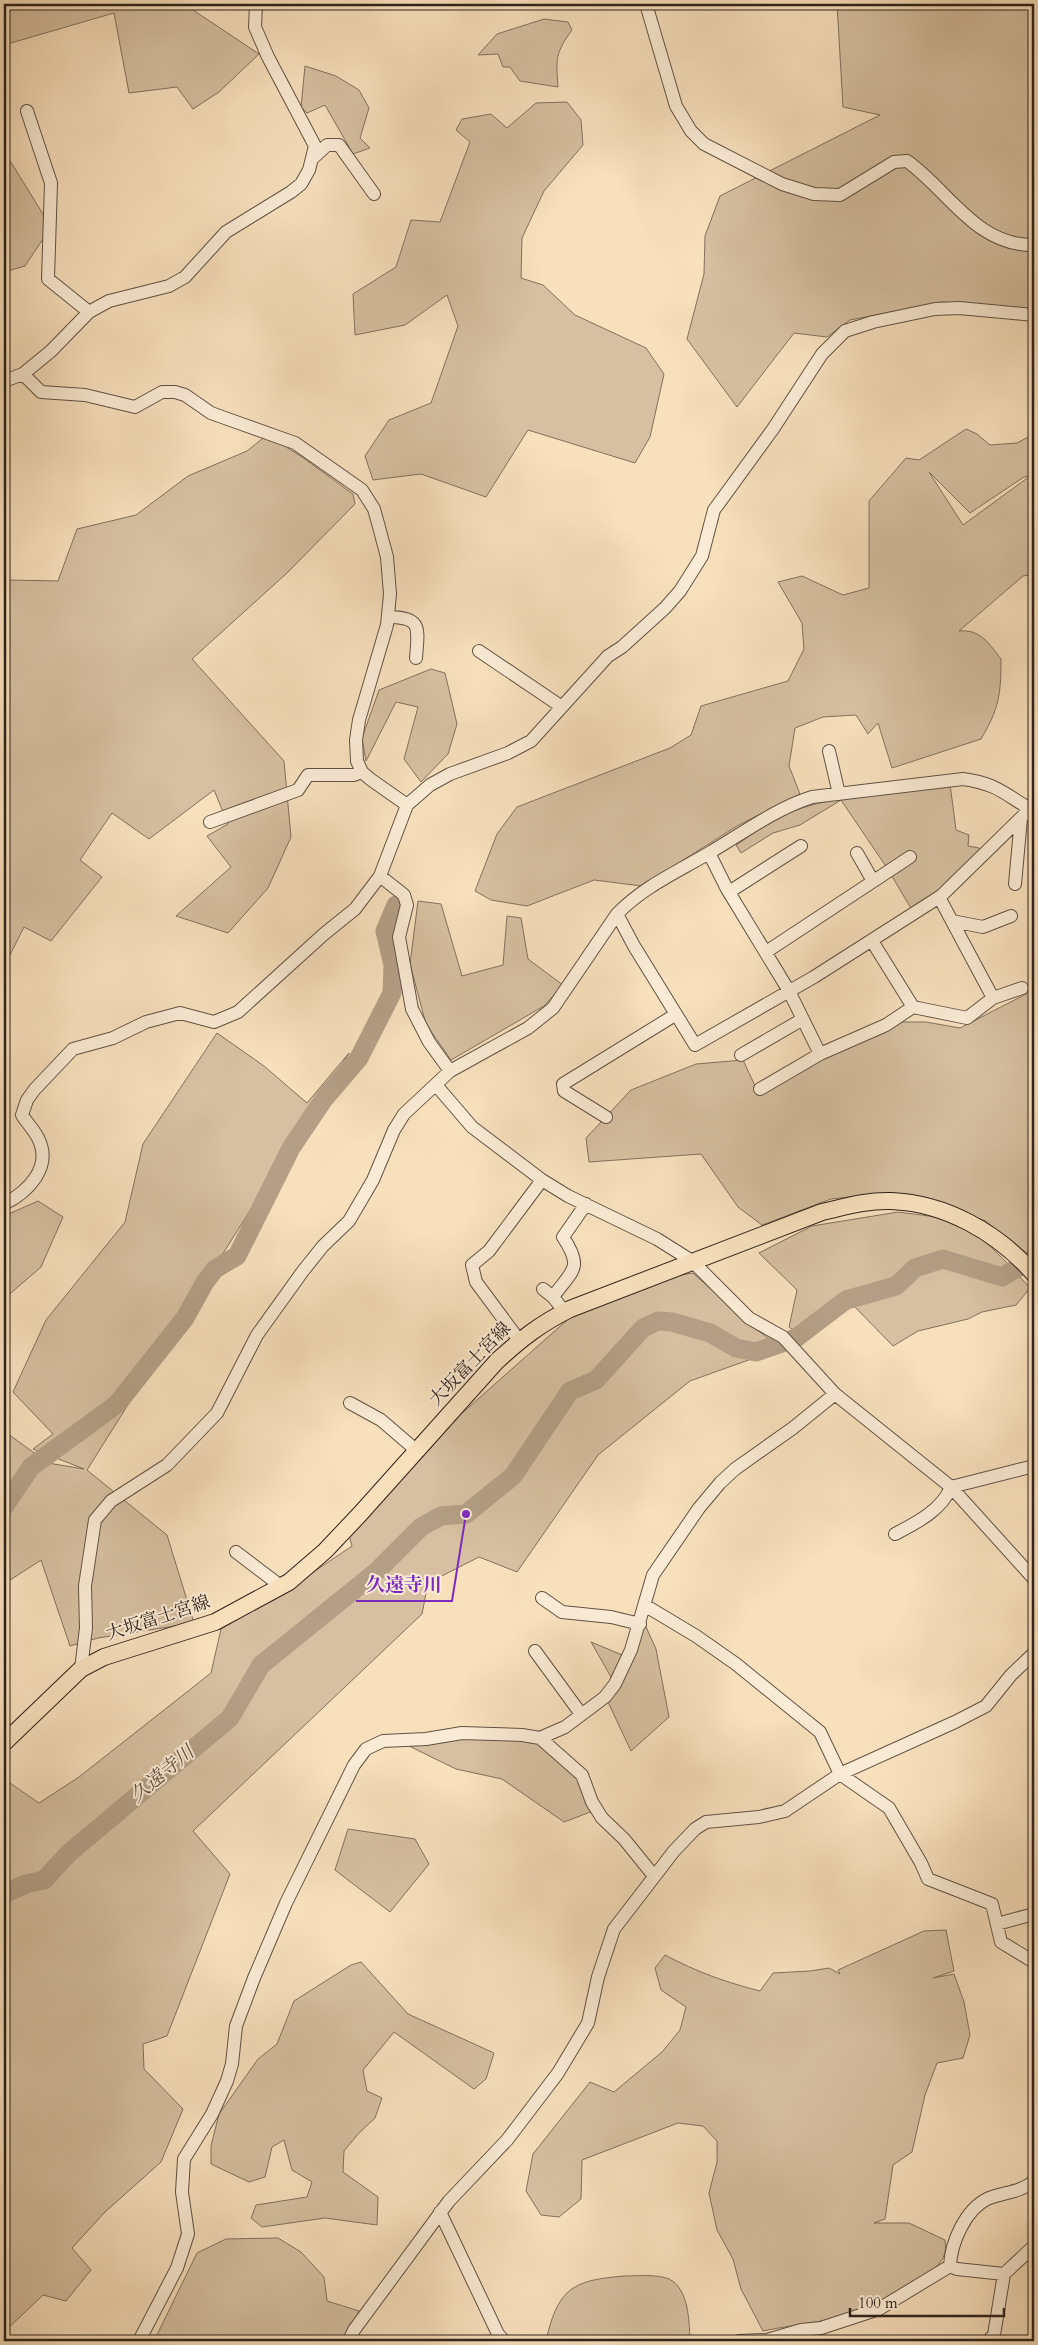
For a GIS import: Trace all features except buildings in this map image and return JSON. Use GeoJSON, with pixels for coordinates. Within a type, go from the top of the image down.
{"type":"FeatureCollection","features":[{"type":"Feature","properties":{"kind":"main road","name":"大坂富士宮線"},"geometry":{"type":"LineString","coordinates":[[4,1741],[81,1669],[104,1657],[214,1622],[282,1587],[324,1551],[496,1361],[519,1340],[545,1321],[564,1311],[822,1212],[861,1204],[890,1201],[922,1205],[952,1214],[983,1231],[1014,1253],[1031,1270]]}},
{"type":"Feature","properties":{"kind":"street"},"geometry":{"type":"LineString","coordinates":[[4,381],[23,374],[51,351],[89,312],[109,301],[169,286],[185,277],[226,232],[301,184],[309,170],[315,146],[268,57],[255,27],[256,4]]}},
{"type":"Feature","properties":{"kind":"street"},"geometry":{"type":"LineString","coordinates":[[646,4],[676,106],[691,131],[704,144],[782,184],[814,194],[840,194],[894,162],[907,160],[966,218],[984,232],[1020,245],[1034,245]]}},
{"type":"Feature","properties":{"kind":"street"},"geometry":{"type":"LineString","coordinates":[[27,111],[50,183],[48,279],[89,312]]}},
{"type":"Feature","properties":{"kind":"street"},"geometry":{"type":"LineString","coordinates":[[312,159],[328,145],[339,145],[374,194]]}},
{"type":"Feature","properties":{"kind":"street"},"geometry":{"type":"LineString","coordinates":[[4,1204],[24,1192],[39,1172],[43,1158],[38,1138],[22,1115],[31,1094],[73,1049],[113,1038],[146,1022],[180,1013],[214,1022],[238,1012],[324,934],[355,909],[380,876],[407,805],[430,785],[450,774],[508,753],[531,741],[608,656],[622,647],[680,591],[702,556],[714,510],[773,429],[822,354],[845,331],[873,322],[935,309],[959,308],[1034,315]]}},
{"type":"Feature","properties":{"kind":"street"},"geometry":{"type":"LineString","coordinates":[[23,374],[41,392],[85,394],[135,407],[162,392],[175,392],[191,399],[211,413],[288,440],[308,451],[362,490],[374,509],[388,566],[388,617],[359,720],[356,740],[357,761],[362,772],[370,780],[407,805]]}},
{"type":"Feature","properties":{"kind":"street"},"geometry":{"type":"LineString","coordinates":[[388,617],[406,617],[415,624],[418,633],[416,658]]}},
{"type":"Feature","properties":{"kind":"street"},"geometry":{"type":"LineString","coordinates":[[478,650],[562,707]]}},
{"type":"Feature","properties":{"kind":"street"},"geometry":{"type":"LineString","coordinates":[[829,752],[839,794]]}},
{"type":"Feature","properties":{"kind":"street"},"geometry":{"type":"LineString","coordinates":[[210,822],[298,790],[308,775],[354,774],[362,772]]}},
{"type":"Feature","properties":{"kind":"street"},"geometry":{"type":"LineString","coordinates":[[81,1669],[86,1628],[85,1586],[95,1520],[111,1501],[167,1465],[217,1413],[257,1335],[323,1246],[349,1221],[373,1180],[394,1130],[404,1114],[450,1071],[528,1028],[553,1008],[617,914],[636,897],[788,804],[812,797],[963,779],[983,782],[1000,789],[1029,813]]}},
{"type":"Feature","properties":{"kind":"street"},"geometry":{"type":"LineString","coordinates":[[1015,884],[1029,813]]}},
{"type":"Feature","properties":{"kind":"street"},"geometry":{"type":"LineString","coordinates":[[617,914],[675,1015],[695,1045],[872,941],[939,897],[1029,813]]}},
{"type":"Feature","properties":{"kind":"street"},"geometry":{"type":"LineString","coordinates":[[729,892],[800,846]]}},
{"type":"Feature","properties":{"kind":"street"},"geometry":{"type":"LineString","coordinates":[[709,853],[729,892],[789,991],[820,1054]]}},
{"type":"Feature","properties":{"kind":"street"},"geometry":{"type":"LineString","coordinates":[[857,853],[873,881]]}},
{"type":"Feature","properties":{"kind":"street"},"geometry":{"type":"LineString","coordinates":[[766,952],[910,857]]}},
{"type":"Feature","properties":{"kind":"street"},"geometry":{"type":"LineString","coordinates":[[380,876],[404,895],[407,905],[399,937],[412,1009],[429,1042],[450,1071]]}},
{"type":"Feature","properties":{"kind":"street"},"geometry":{"type":"LineString","coordinates":[[939,897],[993,998]]}},
{"type":"Feature","properties":{"kind":"street"},"geometry":{"type":"LineString","coordinates":[[952,921],[983,927],[1011,916]]}},
{"type":"Feature","properties":{"kind":"street"},"geometry":{"type":"LineString","coordinates":[[872,941],[913,1007]]}},
{"type":"Feature","properties":{"kind":"street"},"geometry":{"type":"LineString","coordinates":[[760,1089],[820,1054],[886,1025],[913,1007],[967,1018],[993,998],[1022,988]]}},
{"type":"Feature","properties":{"kind":"street"},"geometry":{"type":"LineString","coordinates":[[606,1117],[564,1091],[563,1084],[675,1015]]}},
{"type":"Feature","properties":{"kind":"street"},"geometry":{"type":"LineString","coordinates":[[741,1055],[803,1019]]}},
{"type":"Feature","properties":{"kind":"street"},"geometry":{"type":"LineString","coordinates":[[436,1085],[472,1127],[542,1180],[657,1239],[692,1261],[748,1318],[787,1342],[835,1394],[951,1487],[1034,1579]]}},
{"type":"Feature","properties":{"kind":"street"},"geometry":{"type":"LineString","coordinates":[[519,1340],[476,1282],[472,1264],[489,1251],[542,1180]]}},
{"type":"Feature","properties":{"kind":"street"},"geometry":{"type":"LineString","coordinates":[[564,1311],[548,1293],[576,1265],[575,1257],[563,1237],[586,1204]]}},
{"type":"Feature","properties":{"kind":"street"},"geometry":{"type":"LineString","coordinates":[[540,1738],[565,1727],[605,1697],[615,1684],[631,1650],[654,1575],[677,1539],[720,1482],[835,1394]]}},
{"type":"Feature","properties":{"kind":"street"},"geometry":{"type":"LineString","coordinates":[[350,1403],[381,1420],[416,1450]]}},
{"type":"Feature","properties":{"kind":"street"},"geometry":{"type":"LineString","coordinates":[[951,1487],[1034,1466]]}},
{"type":"Feature","properties":{"kind":"street"},"geometry":{"type":"LineString","coordinates":[[895,1534],[923,1520],[947,1497],[951,1487]]}},
{"type":"Feature","properties":{"kind":"street"},"geometry":{"type":"LineString","coordinates":[[236,1552],[282,1587]]}},
{"type":"Feature","properties":{"kind":"street"},"geometry":{"type":"LineString","coordinates":[[542,1598],[562,1612],[611,1616],[640,1624]]}},
{"type":"Feature","properties":{"kind":"street"},"geometry":{"type":"LineString","coordinates":[[646,1606],[696,1636],[798,1712],[820,1732],[840,1774],[889,1808],[921,1863],[928,1879],[992,1904],[1001,1942],[1034,1962]]}},
{"type":"Feature","properties":{"kind":"street"},"geometry":{"type":"LineString","coordinates":[[535,1651],[581,1714]]}},
{"type":"Feature","properties":{"kind":"street"},"geometry":{"type":"LineString","coordinates":[[349,2341],[354,2330],[440,2212],[507,2140],[558,2072],[588,2023],[598,1977],[614,1929],[654,1876],[688,1836],[706,1822],[759,1817],[785,1811],[840,1774],[986,1706],[1011,1675],[1034,1653]]}},
{"type":"Feature","properties":{"kind":"street"},"geometry":{"type":"LineString","coordinates":[[139,2341],[177,2268],[188,2234],[182,2192],[184,2159],[212,2114],[227,2080],[232,2064],[236,2026],[286,1903],[354,1765],[366,1749],[383,1741],[426,1739],[462,1733],[522,1735],[540,1738],[582,1775],[592,1802],[602,1818],[624,1839],[654,1876]]}},
{"type":"Feature","properties":{"kind":"street"},"geometry":{"type":"LineString","coordinates":[[997,1924],[1034,1914]]}},
{"type":"Feature","properties":{"kind":"street"},"geometry":{"type":"LineString","coordinates":[[950,2266],[950,2252],[975,2208],[988,2199],[1028,2186],[1034,2181]]}},
{"type":"Feature","properties":{"kind":"street"},"geometry":{"type":"LineString","coordinates":[[440,2212],[498,2334],[504,2341]]}},
{"type":"Feature","properties":{"kind":"street"},"geometry":{"type":"LineString","coordinates":[[988,2341],[994,2335],[1004,2274],[1034,2246]]}},
{"type":"Feature","properties":{"kind":"street"},"geometry":{"type":"LineString","coordinates":[[950,2266],[957,2269],[1004,2274]]}},
{"type":"Feature","properties":{"kind":"street"},"geometry":{"type":"LineString","coordinates":[[739,2341],[767,2340],[801,2330],[821,2328],[879,2309],[950,2266]]}},
{"type":"Feature","properties":{"kind":"shaded area"},"geometry":{"type":"Polygon","coordinates":[[[4,4],[184,4],[259,54],[219,92],[193,109],[177,87],[129,93],[114,13],[4,45],[4,4]]]}},
{"type":"Feature","properties":{"kind":"shaded area"},"geometry":{"type":"Polygon","coordinates":[[[837,4],[1034,4],[1034,307],[1023,309],[942,302],[850,320],[827,337],[794,333],[737,407],[687,339],[704,274],[705,236],[720,196],[880,115],[843,107],[837,4]]]}},
{"type":"Feature","properties":{"kind":"shaded area"},"geometry":{"type":"Polygon","coordinates":[[[544,19],[568,22],[572,30],[562,45],[558,57],[558,87],[520,81],[510,67],[503,67],[498,54],[478,55],[497,34],[544,19]]]}},
{"type":"Feature","properties":{"kind":"shaded area"},"geometry":{"type":"Polygon","coordinates":[[[305,66],[336,76],[359,90],[369,108],[360,138],[370,148],[353,154],[325,105],[307,113],[301,107],[305,66]]]}},
{"type":"Feature","properties":{"kind":"shaded area"},"geometry":{"type":"Polygon","coordinates":[[[567,102],[581,120],[583,145],[544,191],[522,238],[521,278],[543,285],[575,315],[646,348],[664,374],[650,437],[635,463],[528,430],[486,497],[421,474],[373,480],[365,456],[389,420],[431,403],[458,326],[447,295],[405,325],[355,335],[353,294],[396,267],[411,220],[440,222],[470,142],[456,130],[462,119],[491,114],[507,128],[536,103],[567,102]]]}},
{"type":"Feature","properties":{"kind":"shaded area"},"geometry":{"type":"Polygon","coordinates":[[[4,151],[51,227],[25,266],[4,272],[4,151]]]}},
{"type":"Feature","properties":{"kind":"shaded area"},"geometry":{"type":"Polygon","coordinates":[[[966,429],[977,434],[990,445],[1017,443],[1034,434],[1034,574],[1023,576],[959,631],[973,632],[979,635],[1001,659],[998,701],[992,719],[981,739],[892,768],[878,723],[868,734],[856,715],[823,717],[795,728],[789,766],[800,794],[737,826],[642,886],[594,880],[527,906],[491,900],[475,891],[497,834],[517,807],[670,748],[691,735],[701,706],[788,681],[804,649],[802,623],[778,582],[802,576],[843,595],[869,588],[869,501],[906,458],[919,460],[966,429]],[[929,472],[963,525],[1030,476],[1024,477],[970,513],[929,472]]]}},
{"type":"Feature","properties":{"kind":"shaded area"},"geometry":{"type":"Polygon","coordinates":[[[267,435],[302,457],[353,494],[355,504],[287,573],[192,659],[284,761],[291,837],[268,888],[228,933],[176,916],[231,867],[207,836],[228,824],[214,790],[149,839],[112,813],[80,860],[102,877],[51,941],[24,927],[4,967],[4,590],[8,580],[58,581],[77,529],[136,515],[188,476],[247,451],[267,435]]]}},
{"type":"Feature","properties":{"kind":"shaded area"},"geometry":{"type":"Polygon","coordinates":[[[431,669],[445,673],[457,724],[448,754],[421,782],[404,759],[418,707],[396,702],[366,761],[362,738],[379,690],[431,669]]]}},
{"type":"Feature","properties":{"kind":"shaded area"},"geometry":{"type":"Polygon","coordinates":[[[950,784],[956,830],[969,835],[968,846],[979,848],[981,852],[945,892],[912,910],[887,868],[841,800],[800,825],[773,833],[741,853],[736,845],[775,819],[826,801],[950,784]]]}},
{"type":"Feature","properties":{"kind":"shaded area"},"geometry":{"type":"Polygon","coordinates":[[[418,901],[441,904],[462,976],[503,965],[507,916],[521,918],[528,959],[563,985],[544,1006],[451,1060],[426,1024],[410,964],[418,901]]]}},
{"type":"Feature","properties":{"kind":"shaded area"},"geometry":{"type":"Polygon","coordinates":[[[1034,990],[1034,1263],[986,1221],[926,1200],[875,1194],[831,1199],[762,1225],[738,1207],[701,1154],[589,1162],[586,1138],[631,1090],[696,1064],[743,1060],[757,1090],[898,1022],[926,1022],[960,1028],[1034,990]]]}},
{"type":"Feature","properties":{"kind":"shaded area"},"geometry":{"type":"Polygon","coordinates":[[[217,1033],[264,1066],[307,1103],[349,1053],[87,1470],[167,1535],[194,1623],[98,1638],[70,1646],[41,1560],[4,1584],[4,1431],[48,1463],[84,1469],[33,1449],[53,1434],[13,1392],[46,1320],[125,1222],[143,1144],[217,1033]]]}},
{"type":"Feature","properties":{"kind":"shaded area"},"geometry":{"type":"Polygon","coordinates":[[[38,1201],[63,1217],[41,1267],[4,1299],[4,1216],[38,1201]]]}},
{"type":"Feature","properties":{"kind":"shaded area"},"geometry":{"type":"Polygon","coordinates":[[[898,1212],[939,1218],[962,1226],[990,1246],[1030,1288],[1016,1305],[982,1312],[968,1319],[918,1331],[893,1346],[852,1304],[808,1340],[789,1327],[797,1290],[759,1253],[812,1226],[898,1212]]]}},
{"type":"Feature","properties":{"kind":"shaded area"},"geometry":{"type":"Polygon","coordinates":[[[693,1273],[757,1330],[782,1348],[690,1381],[598,1455],[517,1572],[479,1557],[428,1583],[422,1614],[193,1831],[230,1874],[167,2036],[143,2044],[144,2069],[183,2109],[161,2162],[105,2212],[72,2248],[91,2270],[66,2301],[43,2295],[4,2332],[4,1779],[39,1803],[79,1777],[211,1673],[221,1629],[275,1598],[352,1546],[348,1531],[417,1463],[460,1415],[575,1313],[670,1277],[693,1273]]]}},
{"type":"Feature","properties":{"kind":"shaded area"},"geometry":{"type":"Polygon","coordinates":[[[642,1618],[656,1649],[669,1717],[631,1751],[607,1700],[615,1684],[591,1642],[627,1657],[642,1618]]]}},
{"type":"Feature","properties":{"kind":"shaded area"},"geometry":{"type":"Polygon","coordinates":[[[462,1733],[537,1737],[582,1775],[593,1811],[564,1822],[502,1779],[456,1769],[409,1746],[462,1733]]]}},
{"type":"Feature","properties":{"kind":"shaded area"},"geometry":{"type":"Polygon","coordinates":[[[348,1829],[415,1839],[429,1864],[390,1912],[335,1870],[348,1829]]]}},
{"type":"Feature","properties":{"kind":"shaded area"},"geometry":{"type":"Polygon","coordinates":[[[946,1930],[954,1971],[933,1978],[954,1974],[964,2002],[970,2035],[963,2058],[937,2063],[925,2095],[912,2152],[893,2165],[885,2219],[874,2223],[909,2223],[945,2240],[943,2258],[926,2275],[884,2299],[849,2314],[828,2320],[763,2331],[741,2289],[733,2259],[717,2230],[709,2193],[717,2162],[717,2141],[703,2126],[678,2123],[582,2160],[581,2199],[559,2217],[541,2215],[526,2191],[533,2154],[590,2082],[614,2092],[662,2052],[680,2030],[686,2007],[661,1990],[655,1968],[665,1955],[711,1976],[760,1991],[773,1973],[829,1968],[840,1974],[838,1970],[924,1931],[946,1930]]]}},
{"type":"Feature","properties":{"kind":"shaded area"},"geometry":{"type":"Polygon","coordinates":[[[361,1962],[408,2014],[494,2053],[486,2079],[474,2089],[394,2032],[363,2070],[367,2091],[382,2098],[375,2118],[344,2151],[343,2172],[378,2197],[377,2225],[325,2218],[262,2227],[251,2218],[256,2205],[307,2197],[312,2182],[292,2170],[284,2140],[272,2147],[265,2177],[249,2182],[211,2164],[211,2146],[219,2114],[258,2059],[277,2044],[294,2001],[351,1965],[361,1962]]]}},
{"type":"Feature","properties":{"kind":"shaded area"},"geometry":{"type":"Polygon","coordinates":[[[278,2238],[301,2252],[324,2277],[327,2301],[359,2311],[343,2341],[154,2341],[197,2253],[226,2239],[278,2238]]]}},
{"type":"Feature","properties":{"kind":"shaded area"},"geometry":{"type":"Polygon","coordinates":[[[625,2276],[659,2276],[669,2279],[676,2284],[681,2290],[687,2306],[690,2339],[684,2341],[546,2341],[556,2309],[571,2290],[593,2280],[625,2276]]]}},
{"type":"Feature","properties":{"kind":"waterway"},"geometry":{"type":"LineString","coordinates":[[4,1507],[31,1467],[117,1404],[185,1318],[205,1282],[215,1269],[237,1256],[291,1148],[324,1099],[359,1058],[392,993],[393,965],[385,931],[396,905]]}},
{"type":"Feature","properties":{"kind":"waterway","name":"久遠寺川"},"geometry":{"type":"LineString","coordinates":[[4,1894],[26,1884],[44,1880],[69,1853],[230,1718],[261,1665],[376,1572],[421,1527],[441,1516],[466,1514],[513,1476],[570,1391],[596,1380],[643,1328],[658,1321],[672,1322],[710,1333],[736,1348],[756,1352],[796,1338],[846,1300],[896,1286],[915,1268],[943,1259],[1002,1277],[1034,1258]]}},
{"type":"Feature","properties":{"kind":"place","name":"久遠寺川"},"geometry":{"type":"Point","coordinates":[466,1514]}}]}
